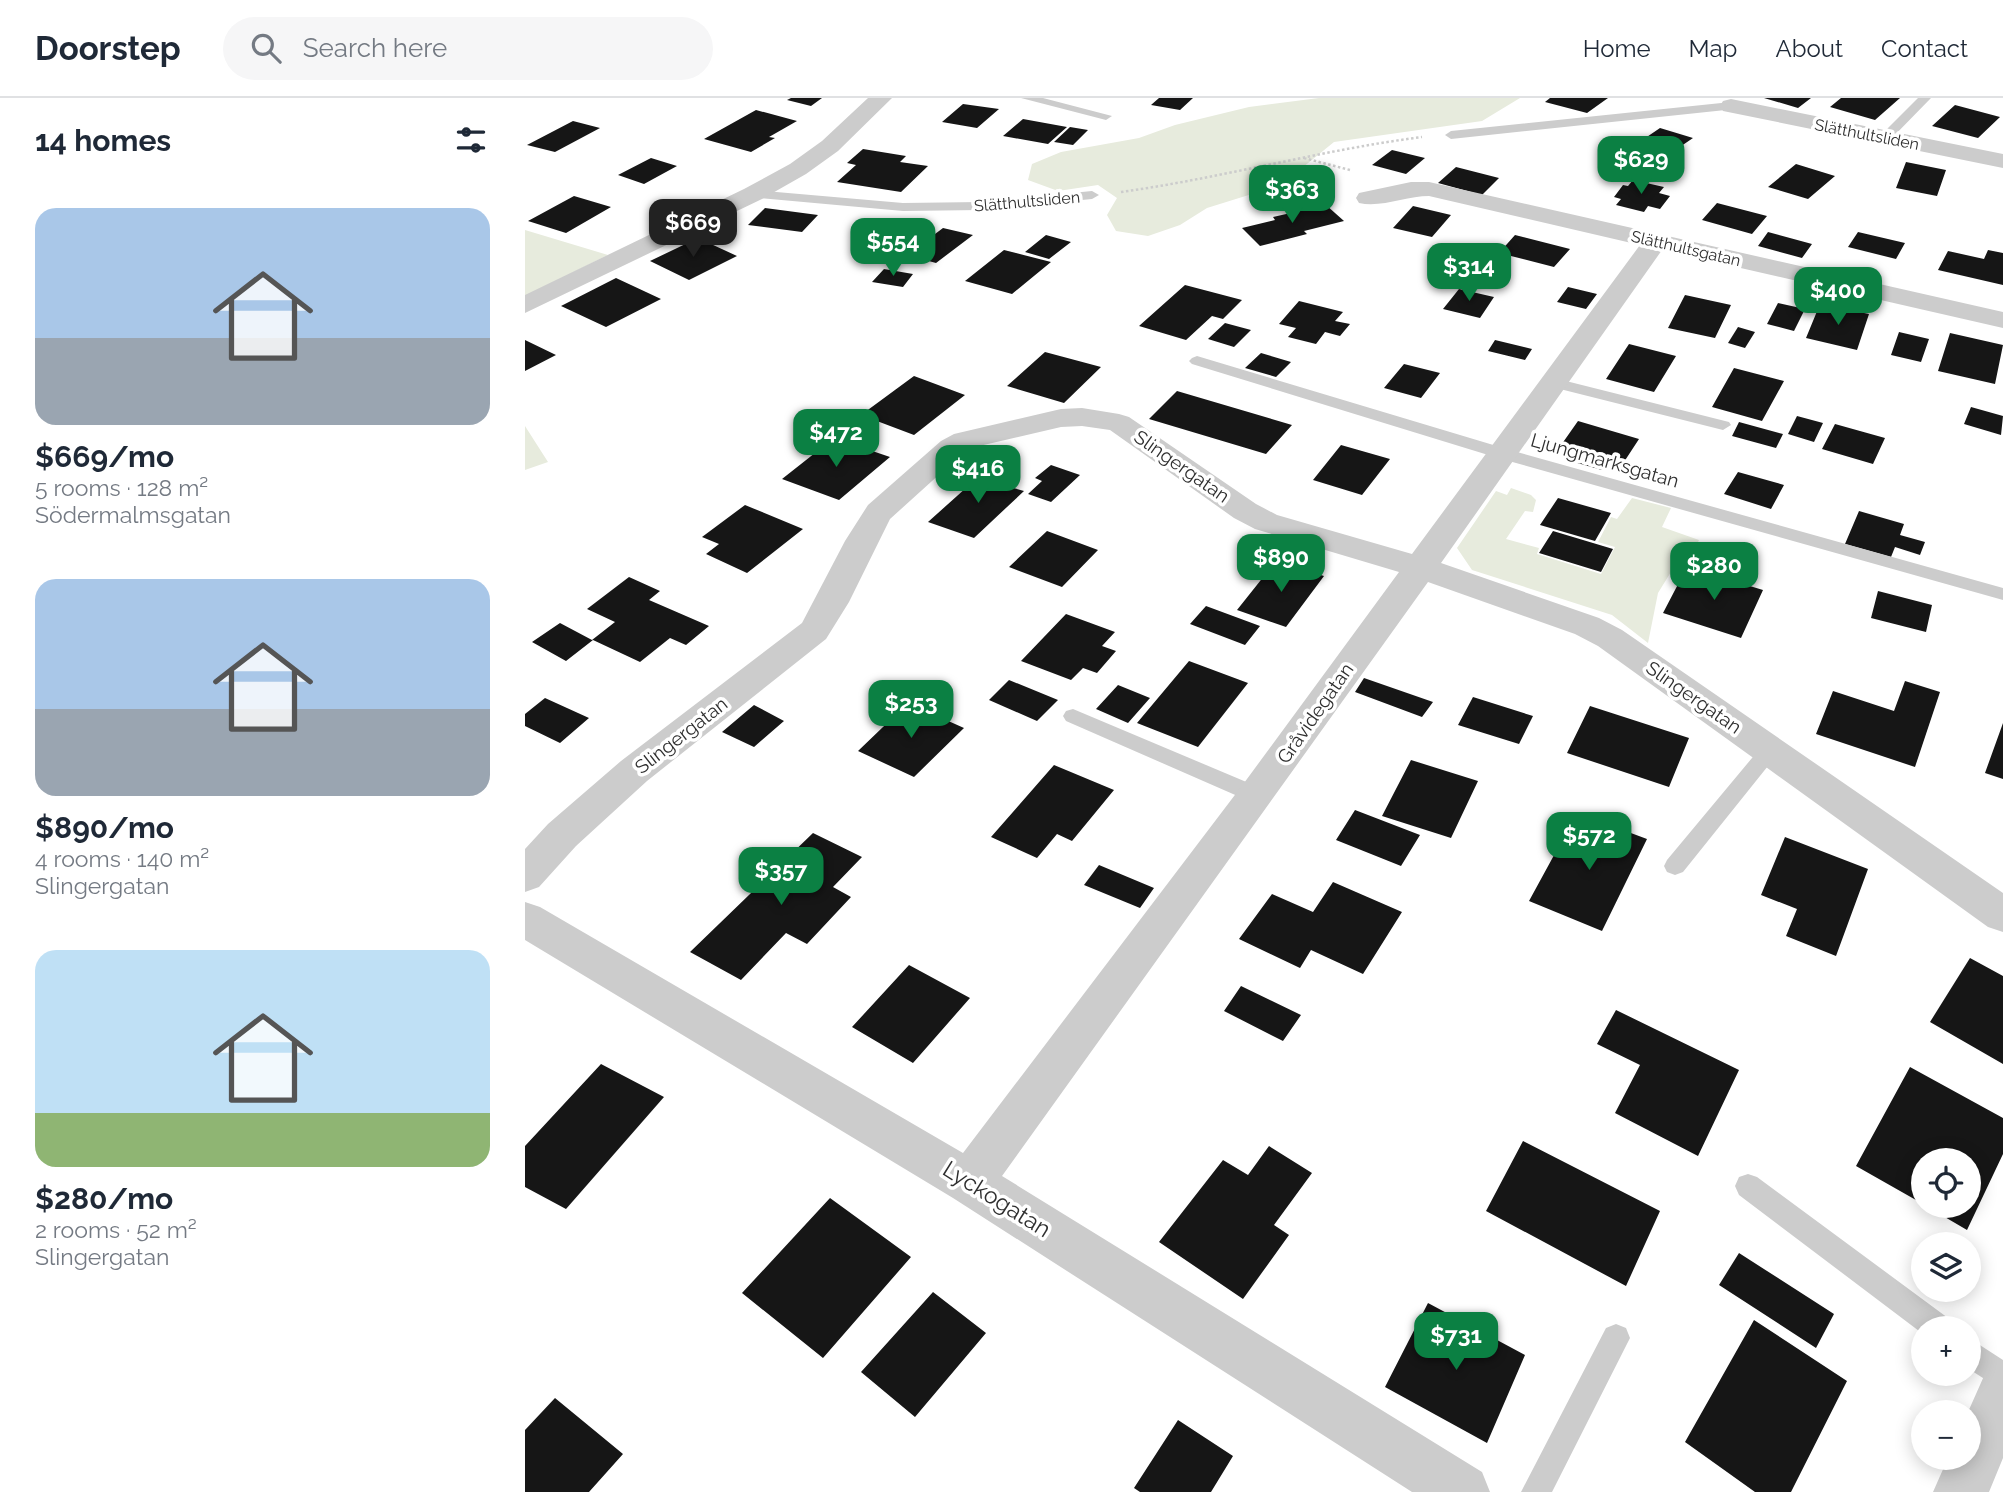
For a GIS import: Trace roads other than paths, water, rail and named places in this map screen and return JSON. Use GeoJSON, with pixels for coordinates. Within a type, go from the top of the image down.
{"type":"FeatureCollection","features":[{"type":"Feature","properties":{"kind":"street"},"geometry":{"type":"LineString","coordinates":[[525,305],[753,194],[797,169],[829,146],[881,98]]}},
{"type":"Feature","properties":{"kind":"street","name":"Slätthultsliden"},"geometry":{"type":"LineString","coordinates":[[1731,107],[2003,161]]}},
{"type":"Feature","properties":{"kind":"street","name":"Slätthultsgatan"},"geometry":{"type":"LineString","coordinates":[[1368,198],[1411,189],[1429,190],[2003,320]]}},
{"type":"Feature","properties":{"kind":"street","name":"Gråvidegatan"},"geometry":{"type":"LineString","coordinates":[[970,1182],[1256,796],[1655,242]]}},
{"type":"Feature","properties":{"kind":"street","name":"Slingergatan"},"geometry":{"type":"LineString","coordinates":[[525,876],[562,835],[634,771],[814,631],[829,611],[869,525],[879,512],[952,447],[977,435],[1061,418],[1101,418],[1119,423],[1245,511],[1266,522],[1419,567],[1587,626],[1610,638],[2003,915]]}},
{"type":"Feature","properties":{"kind":"street","name":"Lyckogatan"},"geometry":{"type":"LineString","coordinates":[[525,919],[970,1182],[1462,1492]]}},
{"type":"Feature","properties":{"kind":"street"},"geometry":{"type":"LineString","coordinates":[[1961,1492],[2003,1395]]}},
{"type":"Feature","properties":{"kind":"lane"},"geometry":{"type":"LineString","coordinates":[[1027,98],[1105,116]]}},
{"type":"Feature","properties":{"kind":"lane"},"geometry":{"type":"LineString","coordinates":[[1885,138],[1925,98]]}},
{"type":"Feature","properties":{"kind":"lane"},"geometry":{"type":"LineString","coordinates":[[1451,135],[1731,107]]}},
{"type":"Feature","properties":{"kind":"lane","name":"Slätthultsliden"},"geometry":{"type":"LineString","coordinates":[[753,194],[903,206],[981,206],[1092,195]]}},
{"type":"Feature","properties":{"kind":"lane","name":"Ljungmarksgatan"},"geometry":{"type":"LineString","coordinates":[[1198,361],[1504,454],[2003,594]]}},
{"type":"Feature","properties":{"kind":"lane"},"geometry":{"type":"LineString","coordinates":[[1555,383],[1723,425]]}},
{"type":"Feature","properties":{"kind":"lane"},"geometry":{"type":"LineString","coordinates":[[1073,716],[1256,796]]}},
{"type":"Feature","properties":{"kind":"lane"},"geometry":{"type":"LineString","coordinates":[[1675,866],[1769,751]]}},
{"type":"Feature","properties":{"kind":"lane"},"geometry":{"type":"LineString","coordinates":[[1748,1186],[1922,1316]]}},
{"type":"Feature","properties":{"kind":"lane"},"geometry":{"type":"LineString","coordinates":[[1535,1492],[1616,1338]]}},
{"type":"Feature","properties":{"kind":"lane"},"geometry":{"type":"LineString","coordinates":[[1981,1361],[2003,1377]]}}]}
